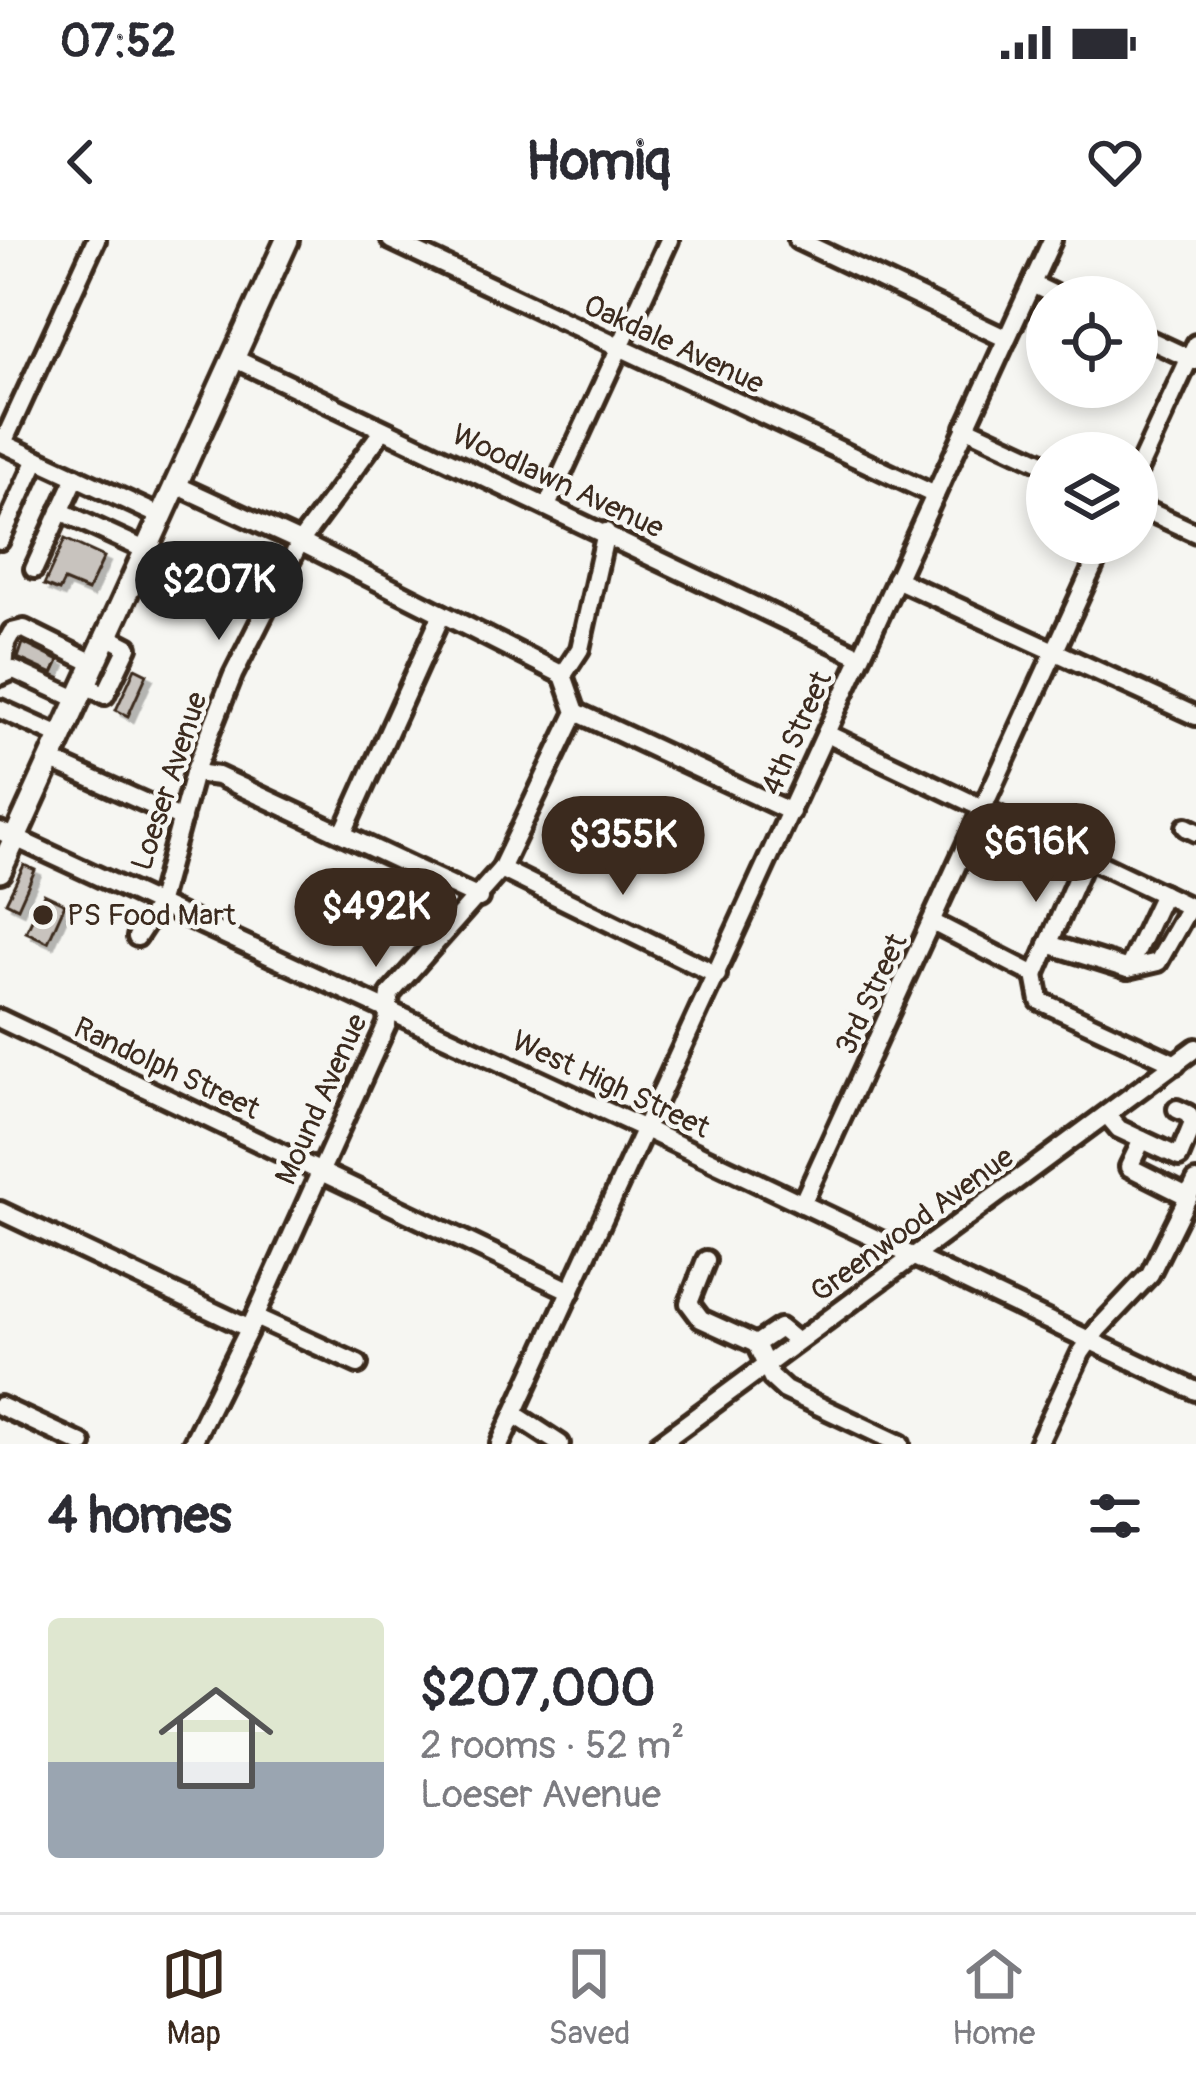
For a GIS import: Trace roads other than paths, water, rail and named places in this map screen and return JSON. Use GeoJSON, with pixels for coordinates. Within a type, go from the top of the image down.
{"type":"FeatureCollection","features":[{"type":"Feature","properties":{"kind":"main road"},"geometry":{"type":"LineString","coordinates":[[0,868],[8,834],[50,760],[286,240]]}},
{"type":"Feature","properties":{"kind":"street"},"geometry":{"type":"LineString","coordinates":[[96,240],[2,443],[158,515]]}},
{"type":"Feature","properties":{"kind":"street","name":"Oakdale Avenue"},"geometry":{"type":"LineString","coordinates":[[392,240],[935,495]]}},
{"type":"Feature","properties":{"kind":"street"},"geometry":{"type":"LineString","coordinates":[[547,506],[669,240]]}},
{"type":"Feature","properties":{"kind":"street"},"geometry":{"type":"LineString","coordinates":[[798,240],[1007,339]]}},
{"type":"Feature","properties":{"kind":"street","name":"4th Street"},"geometry":{"type":"LineString","coordinates":[[1036,276],[1052,240]]}},
{"type":"Feature","properties":{"kind":"street","name":"4th Street"},"geometry":{"type":"LineString","coordinates":[[500,1444],[1026,297]]}},
{"type":"Feature","properties":{"kind":"street"},"geometry":{"type":"LineString","coordinates":[[1156,432],[1194,355],[1158,342]]}},
{"type":"Feature","properties":{"kind":"street","name":"Woodlawn Avenue"},"geometry":{"type":"LineString","coordinates":[[232,358],[860,656]]}},
{"type":"Feature","properties":{"kind":"street"},"geometry":{"type":"LineString","coordinates":[[965,427],[1026,455]]}},
{"type":"Feature","properties":{"kind":"street","name":"Loeser Avenue"},"geometry":{"type":"LineString","coordinates":[[137,937],[158,904],[194,773],[226,690],[300,542],[383,430]]}},
{"type":"Feature","properties":{"kind":"street"},"geometry":{"type":"LineString","coordinates":[[0,540],[37,459]]}},
{"type":"Feature","properties":{"kind":"street"},"geometry":{"type":"LineString","coordinates":[[34,569],[76,477]]}},
{"type":"Feature","properties":{"kind":"street"},"geometry":{"type":"LineString","coordinates":[[174,484],[563,675],[576,712],[791,812]]}},
{"type":"Feature","properties":{"kind":"street"},"geometry":{"type":"LineString","coordinates":[[60,511],[143,549]]}},
{"type":"Feature","properties":{"kind":"street"},"geometry":{"type":"LineString","coordinates":[[1158,516],[1196,533]]}},
{"type":"Feature","properties":{"kind":"street"},"geometry":{"type":"LineString","coordinates":[[563,675],[580,650],[606,532]]}},
{"type":"Feature","properties":{"kind":"street","name":"3rd Street"},"geometry":{"type":"LineString","coordinates":[[802,1204],[1094,564]]}},
{"type":"Feature","properties":{"kind":"street"},"geometry":{"type":"LineString","coordinates":[[896,579],[1196,716]]}},
{"type":"Feature","properties":{"kind":"street"},"geometry":{"type":"LineString","coordinates":[[343,833],[442,614]]}},
{"type":"Feature","properties":{"kind":"street"},"geometry":{"type":"LineString","coordinates":[[84,682],[52,688],[6,673],[6,644],[12,632],[24,629],[105,695],[128,647],[105,635]]}},
{"type":"Feature","properties":{"kind":"street"},"geometry":{"type":"LineString","coordinates":[[0,709],[60,736]]}},
{"type":"Feature","properties":{"kind":"street","name":"Mound Avenue"},"geometry":{"type":"LineString","coordinates":[[192,1444],[387,1024],[390,994],[501,869],[576,712]]}},
{"type":"Feature","properties":{"kind":"street"},"geometry":{"type":"LineString","coordinates":[[826,734],[1193,908],[1158,962],[1128,969],[1048,944]]}},
{"type":"Feature","properties":{"kind":"street"},"geometry":{"type":"LineString","coordinates":[[50,760],[182,819]]}},
{"type":"Feature","properties":{"kind":"street"},"geometry":{"type":"LineString","coordinates":[[194,773],[218,776],[478,898]]}},
{"type":"Feature","properties":{"kind":"street","name":"West High Street"},"geometry":{"type":"LineString","coordinates":[[8,834],[1196,1391]]}},
{"type":"Feature","properties":{"kind":"street"},"geometry":{"type":"LineString","coordinates":[[1086,857],[1035,974],[1040,1001],[1176,1064]]}},
{"type":"Feature","properties":{"kind":"street"},"geometry":{"type":"LineString","coordinates":[[501,869],[717,975]]}},
{"type":"Feature","properties":{"kind":"street"},"geometry":{"type":"LineString","coordinates":[[1128,969],[1163,894]]}},
{"type":"Feature","properties":{"kind":"street"},"geometry":{"type":"LineString","coordinates":[[934,923],[1035,974]]}},
{"type":"Feature","properties":{"kind":"street","name":"Randolph Street"},"geometry":{"type":"LineString","coordinates":[[0,1019],[571,1291]]}},
{"type":"Feature","properties":{"kind":"street","name":"Greenwood Avenue"},"geometry":{"type":"LineString","coordinates":[[669,1441],[796,1341],[1196,1048]]}},
{"type":"Feature","properties":{"kind":"street"},"geometry":{"type":"LineString","coordinates":[[1178,1109],[1192,1123],[1179,1157]]}},
{"type":"Feature","properties":{"kind":"street"},"geometry":{"type":"LineString","coordinates":[[1108,1116],[1119,1129],[1179,1157],[1194,1183]]}},
{"type":"Feature","properties":{"kind":"street"},"geometry":{"type":"LineString","coordinates":[[1142,1140],[1130,1167],[1194,1183]]}},
{"type":"Feature","properties":{"kind":"street"},"geometry":{"type":"LineString","coordinates":[[1038,1444],[1090,1341],[1150,1274],[1194,1183]]}},
{"type":"Feature","properties":{"kind":"street"},"geometry":{"type":"LineString","coordinates":[[0,1211],[252,1323],[358,1364]]}},
{"type":"Feature","properties":{"kind":"street"},"geometry":{"type":"LineString","coordinates":[[706,1260],[689,1303],[695,1313],[756,1344],[772,1378],[785,1390],[900,1444]]}},
{"type":"Feature","properties":{"kind":"street"},"geometry":{"type":"LineString","coordinates":[[756,1344],[780,1328],[796,1341]]}},
{"type":"Feature","properties":{"kind":"street"},"geometry":{"type":"LineString","coordinates":[[0,1406],[82,1444]]}},
{"type":"Feature","properties":{"kind":"street"},"geometry":{"type":"LineString","coordinates":[[514,1414],[560,1444]]}},
{"type":"Feature","properties":{"kind":"place","name":"PS Food Mart"},"geometry":{"type":"Point","coordinates":[43,915]}}]}
